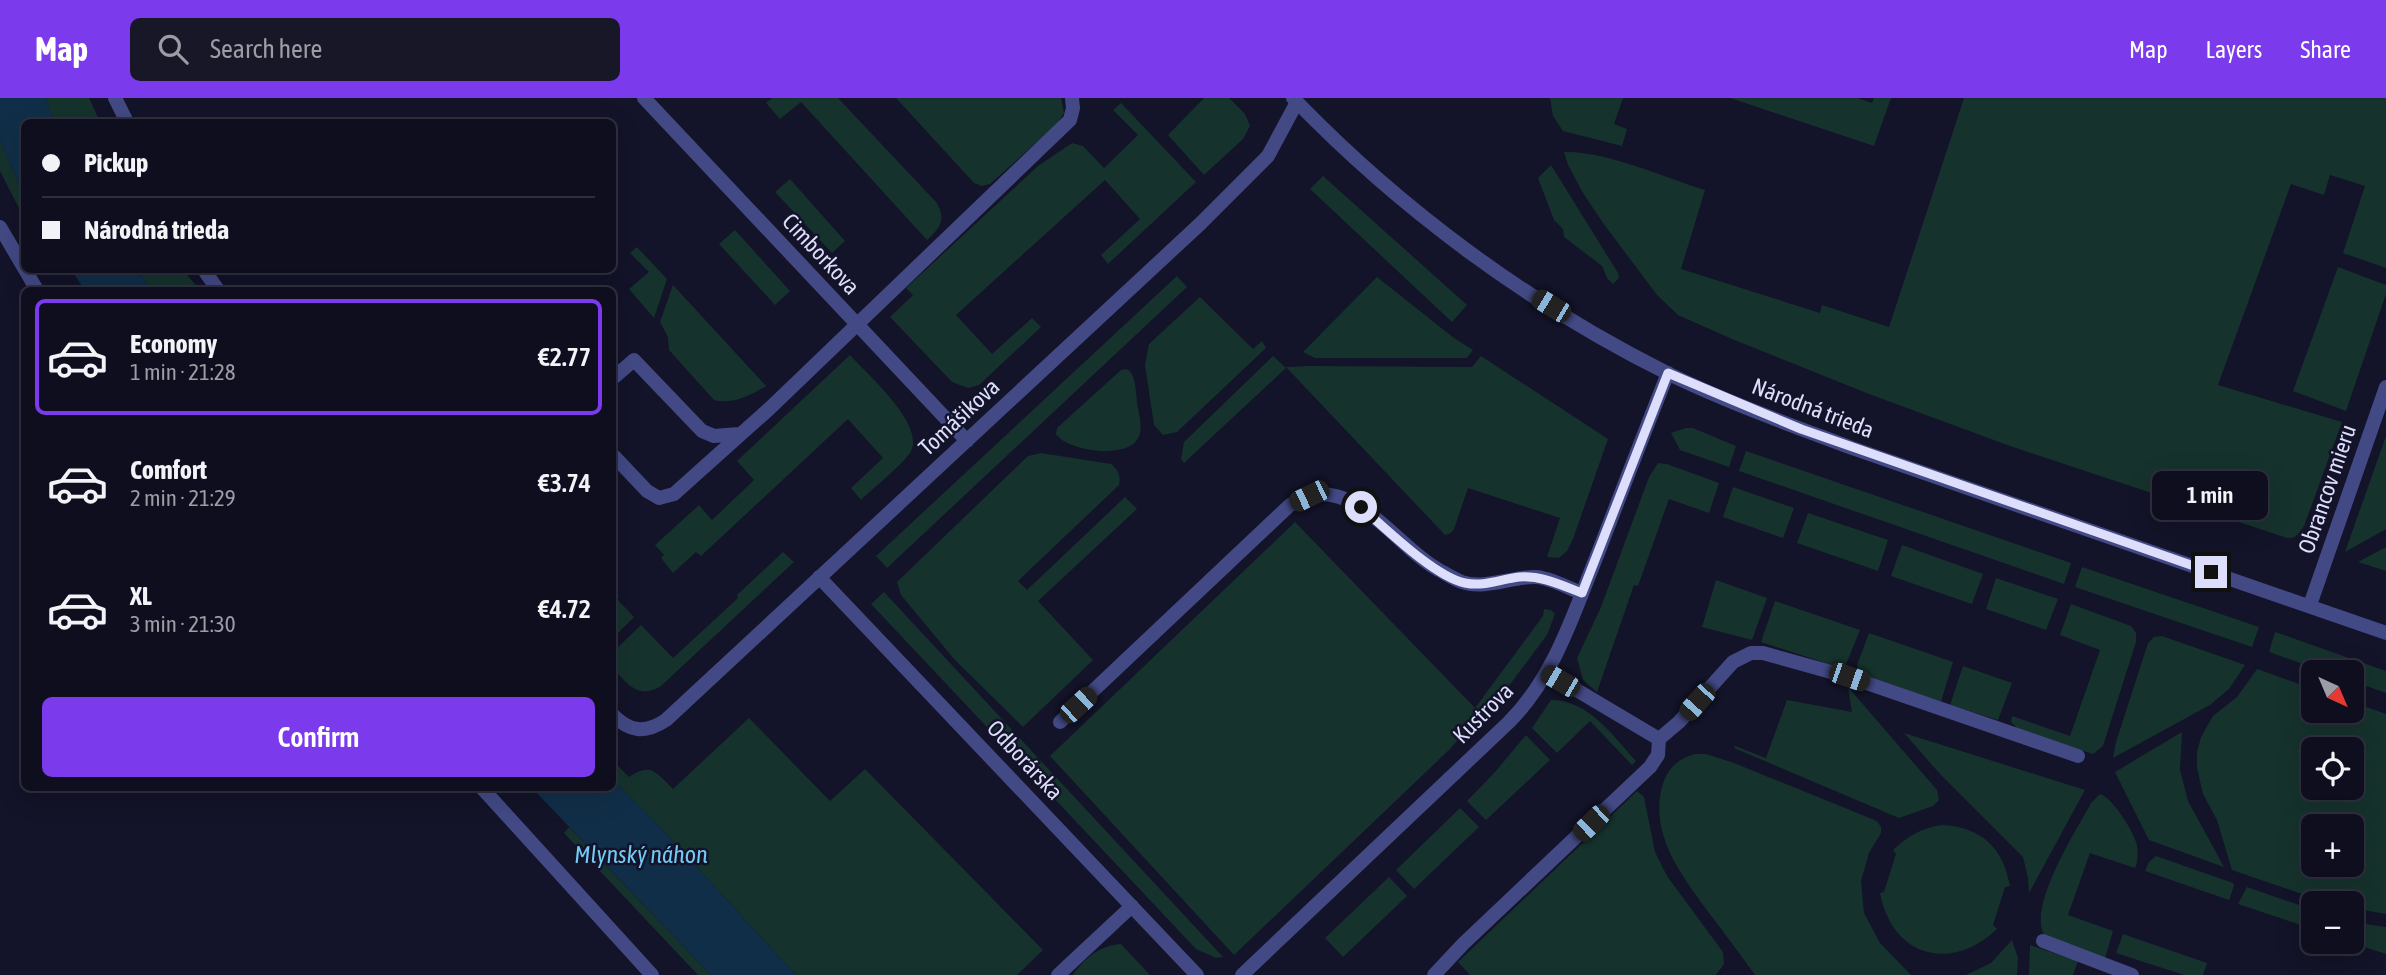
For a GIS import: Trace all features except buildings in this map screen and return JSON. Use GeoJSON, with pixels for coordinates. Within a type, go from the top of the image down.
{"type":"FeatureCollection","features":[{"type":"Feature","properties":{"kind":"street"},"geometry":{"type":"LineString","coordinates":[[115,98],[126,119]]}},
{"type":"Feature","properties":{"kind":"street","name":"Cimborkova"},"geometry":{"type":"LineString","coordinates":[[644,98],[967,441]]}},
{"type":"Feature","properties":{"kind":"street"},"geometry":{"type":"LineString","coordinates":[[616,458],[647,491],[659,498],[674,494],[769,409],[1070,120],[1072,98]]}},
{"type":"Feature","properties":{"kind":"street","name":"Národná trieda"},"geometry":{"type":"LineString","coordinates":[[1295,100],[1390,188],[1486,264],[1574,320],[1668,373],[1776,420],[1852,448],[2386,632]]}},
{"type":"Feature","properties":{"kind":"street","name":"Tomášikova"},"geometry":{"type":"LineString","coordinates":[[616,718],[624,726],[644,729],[656,727],[666,720],[1137,284],[1268,156],[1295,100]]}},
{"type":"Feature","properties":{"kind":"street"},"geometry":{"type":"LineString","coordinates":[[0,229],[21,264]]}},
{"type":"Feature","properties":{"kind":"street"},"geometry":{"type":"LineString","coordinates":[[616,376],[634,360],[702,431],[714,436],[740,433]]}},
{"type":"Feature","properties":{"kind":"street","name":"Kustrova"},"geometry":{"type":"LineString","coordinates":[[1241,975],[1509,722],[1536,693],[1548,673],[1582,593],[1668,373]]}},
{"type":"Feature","properties":{"kind":"street","name":"Obrancov mieru"},"geometry":{"type":"LineString","coordinates":[[2310,605],[2386,387]]}},
{"type":"Feature","properties":{"kind":"street"},"geometry":{"type":"LineString","coordinates":[[1060,722],[1290,506],[1309,496],[1345,497],[1361,507],[1433,567],[1464,583],[1483,584],[1519,577],[1540,578],[1582,593]]}},
{"type":"Feature","properties":{"kind":"street","name":"Odborárska"},"geometry":{"type":"LineString","coordinates":[[819,578],[1197,975]]}},
{"type":"Feature","properties":{"kind":"street"},"geometry":{"type":"LineString","coordinates":[[1434,975],[1453,953],[1650,767],[1658,755],[1659,739],[1679,722],[1733,662],[1751,653],[1763,653],[1849,677],[2078,756]]}},
{"type":"Feature","properties":{"kind":"street"},"geometry":{"type":"LineString","coordinates":[[1548,673],[1659,739]]}},
{"type":"Feature","properties":{"kind":"street"},"geometry":{"type":"LineString","coordinates":[[485,791],[652,975]]}},
{"type":"Feature","properties":{"kind":"street"},"geometry":{"type":"LineString","coordinates":[[1058,975],[1132,906]]}},
{"type":"Feature","properties":{"kind":"street"},"geometry":{"type":"LineString","coordinates":[[2042,941],[2132,975]]}},
{"type":"Feature","properties":{"kind":"green space"},"geometry":{"type":"Polygon","coordinates":[[[45,98],[89,98],[99,119],[54,119],[45,98]]]}},
{"type":"Feature","properties":{"kind":"green space"},"geometry":{"type":"Polygon","coordinates":[[[772,98],[838,98],[936,202],[941,218],[935,231],[927,240],[801,102],[780,119],[766,103],[772,98]]]}},
{"type":"Feature","properties":{"kind":"green space"},"geometry":{"type":"Polygon","coordinates":[[[896,98],[1061,98],[1064,113],[1058,123],[990,184],[982,186],[974,183],[896,98]]]}},
{"type":"Feature","properties":{"kind":"green space"},"geometry":{"type":"Polygon","coordinates":[[[1204,98],[1229,98],[1245,114],[1250,126],[1243,139],[1204,175],[1168,135],[1204,98]]]}},
{"type":"Feature","properties":{"kind":"green space"},"geometry":{"type":"Polygon","coordinates":[[[1550,98],[1623,98],[1614,124],[1627,129],[1622,146],[1563,131],[1553,116],[1550,98]]]}},
{"type":"Feature","properties":{"kind":"green space"},"geometry":{"type":"Polygon","coordinates":[[[1730,98],[1857,98],[1872,103],[1874,98],[1891,98],[1874,146],[1730,98]]]}},
{"type":"Feature","properties":{"kind":"green space"},"geometry":{"type":"Polygon","coordinates":[[[1964,98],[2386,98],[2386,268],[2343,253],[2365,186],[2330,175],[2324,195],[2291,184],[2218,385],[2342,422],[2304,526],[2297,535],[2287,538],[2010,446],[1869,394],[1678,315],[1657,295],[1603,223],[1583,193],[1564,152],[1616,160],[1705,190],[1681,269],[1820,313],[1822,305],[1889,327],[1964,98]]]}},
{"type":"Feature","properties":{"kind":"green space"},"geometry":{"type":"Polygon","coordinates":[[[1121,103],[1196,182],[1108,264],[1101,255],[1140,219],[1105,180],[956,315],[992,354],[1032,318],[1041,327],[979,385],[968,388],[952,382],[890,317],[913,295],[906,288],[1038,166],[1072,143],[1083,146],[1104,168],[1138,135],[1113,110],[1121,103]]]}},
{"type":"Feature","properties":{"kind":"green space"},"geometry":{"type":"Polygon","coordinates":[[[0,140],[21,188],[21,212],[0,171],[0,140]]]}},
{"type":"Feature","properties":{"kind":"green space"},"geometry":{"type":"Polygon","coordinates":[[[1551,165],[1618,273],[1619,278],[1613,284],[1602,266],[1564,237],[1563,229],[1554,220],[1538,178],[1551,165]]]}},
{"type":"Feature","properties":{"kind":"green space"},"geometry":{"type":"Polygon","coordinates":[[[1323,176],[1467,305],[1452,322],[1310,189],[1323,176]]]}},
{"type":"Feature","properties":{"kind":"green space"},"geometry":{"type":"Polygon","coordinates":[[[790,179],[845,241],[832,253],[775,192],[790,179]]]}},
{"type":"Feature","properties":{"kind":"green space"},"geometry":{"type":"Polygon","coordinates":[[[735,230],[790,291],[775,305],[719,244],[735,230]]]}},
{"type":"Feature","properties":{"kind":"green space"},"geometry":{"type":"Polygon","coordinates":[[[637,247],[667,279],[654,318],[629,289],[649,272],[630,253],[637,247]]]}},
{"type":"Feature","properties":{"kind":"green space"},"geometry":{"type":"Polygon","coordinates":[[[2338,267],[2386,285],[2386,294],[2346,411],[2293,391],[2338,267]]]}},
{"type":"Feature","properties":{"kind":"green space"},"geometry":{"type":"Polygon","coordinates":[[[138,273],[186,273],[197,287],[150,287],[138,273]]]}},
{"type":"Feature","properties":{"kind":"green space"},"geometry":{"type":"Polygon","coordinates":[[[1177,276],[1187,287],[887,568],[876,556],[1177,276]]]}},
{"type":"Feature","properties":{"kind":"green space"},"geometry":{"type":"Polygon","coordinates":[[[1377,277],[1473,350],[1467,358],[1315,358],[1303,352],[1377,277]]]}},
{"type":"Feature","properties":{"kind":"green space"},"geometry":{"type":"Polygon","coordinates":[[[673,285],[766,386],[734,400],[714,400],[669,350],[668,337],[660,322],[673,285]]]}},
{"type":"Feature","properties":{"kind":"green space"},"geometry":{"type":"Polygon","coordinates":[[[1200,297],[1253,349],[1262,341],[1266,348],[1177,432],[1163,435],[1154,425],[1145,365],[1149,344],[1200,297]]]}},
{"type":"Feature","properties":{"kind":"green space"},"geometry":{"type":"Polygon","coordinates":[[[850,355],[892,400],[910,427],[913,440],[908,456],[861,500],[851,488],[883,458],[848,419],[701,556],[696,552],[673,573],[661,558],[664,555],[655,545],[699,505],[712,520],[754,480],[737,461],[850,355]]]}},
{"type":"Feature","properties":{"kind":"green space"},"geometry":{"type":"Polygon","coordinates":[[[1273,356],[1286,368],[1184,463],[1181,459],[1184,442],[1273,356]]]}},
{"type":"Feature","properties":{"kind":"green space"},"geometry":{"type":"Polygon","coordinates":[[[1481,356],[1608,439],[1573,539],[1567,551],[1559,558],[1547,557],[1560,518],[1468,488],[1454,529],[1445,535],[1286,367],[1472,367],[1481,356]]]}},
{"type":"Feature","properties":{"kind":"green space"},"geometry":{"type":"Polygon","coordinates":[[[1121,370],[1130,371],[1135,386],[1141,427],[1137,440],[1130,446],[1109,451],[1083,448],[1062,440],[1056,434],[1057,428],[1121,370]]]}},
{"type":"Feature","properties":{"kind":"green space"},"geometry":{"type":"Polygon","coordinates":[[[1693,428],[1736,446],[1729,467],[1680,450],[1671,433],[1693,428]]]}},
{"type":"Feature","properties":{"kind":"green space"},"geometry":{"type":"Polygon","coordinates":[[[2386,436],[2386,529],[2345,552],[2386,436]]]}},
{"type":"Feature","properties":{"kind":"green space"},"geometry":{"type":"Polygon","coordinates":[[[1746,451],[2071,563],[2064,584],[1739,471],[1746,451]]]}},
{"type":"Feature","properties":{"kind":"green space"},"geometry":{"type":"Polygon","coordinates":[[[1041,453],[1111,464],[1120,481],[1119,485],[1018,581],[1027,590],[1125,497],[1137,509],[1038,601],[1093,660],[1023,727],[954,659],[901,595],[897,582],[1028,456],[1041,453]]]}},
{"type":"Feature","properties":{"kind":"green space"},"geometry":{"type":"Polygon","coordinates":[[[1658,463],[1719,483],[1709,513],[1669,499],[1638,586],[1634,585],[1597,692],[1583,680],[1577,658],[1601,607],[1649,477],[1658,463]]]}},
{"type":"Feature","properties":{"kind":"green space"},"geometry":{"type":"Polygon","coordinates":[[[1733,487],[1794,508],[1783,538],[1723,517],[1733,487]]]}},
{"type":"Feature","properties":{"kind":"green space"},"geometry":{"type":"Polygon","coordinates":[[[1808,513],[1888,540],[1878,571],[1797,543],[1808,513]]]}},
{"type":"Feature","properties":{"kind":"green space"},"geometry":{"type":"Polygon","coordinates":[[[1295,522],[1475,708],[1543,616],[1544,609],[1555,614],[1547,635],[1485,718],[1480,714],[1450,749],[1234,955],[1050,756],[1295,522]]]}},
{"type":"Feature","properties":{"kind":"green space"},"geometry":{"type":"Polygon","coordinates":[[[1902,545],[1983,574],[1972,604],[1891,576],[1902,545]]]}},
{"type":"Feature","properties":{"kind":"green space"},"geometry":{"type":"Polygon","coordinates":[[[2386,547],[2386,571],[2358,562],[2386,547]]]}},
{"type":"Feature","properties":{"kind":"green space"},"geometry":{"type":"Polygon","coordinates":[[[783,552],[794,562],[661,686],[640,691],[616,671],[616,649],[641,625],[673,658],[738,598],[737,595],[783,552]]]}},
{"type":"Feature","properties":{"kind":"green space"},"geometry":{"type":"Polygon","coordinates":[[[2082,567],[2259,627],[2252,647],[2075,587],[2082,567]]]}},
{"type":"Feature","properties":{"kind":"green space"},"geometry":{"type":"Polygon","coordinates":[[[1996,578],[2058,599],[2046,630],[1986,609],[1996,578]]]}},
{"type":"Feature","properties":{"kind":"green space"},"geometry":{"type":"Polygon","coordinates":[[[1716,580],[1767,598],[1752,640],[1702,627],[1716,580]]]}},
{"type":"Feature","properties":{"kind":"green space"},"geometry":{"type":"Polygon","coordinates":[[[616,592],[619,596],[617,599],[634,617],[616,635],[616,592]]]}},
{"type":"Feature","properties":{"kind":"green space"},"geometry":{"type":"Polygon","coordinates":[[[884,592],[1223,957],[1216,958],[1196,949],[871,604],[884,592]]]}},
{"type":"Feature","properties":{"kind":"green space"},"geometry":{"type":"Polygon","coordinates":[[[1775,601],[1860,630],[1845,667],[1761,642],[1775,601]]]}},
{"type":"Feature","properties":{"kind":"green space"},"geometry":{"type":"Polygon","coordinates":[[[2071,604],[2131,626],[2136,633],[2136,642],[2103,746],[2093,754],[2018,729],[2011,722],[2012,716],[2070,736],[2100,650],[2060,635],[2071,604]]]}},
{"type":"Feature","properties":{"kind":"green space"},"geometry":{"type":"Polygon","coordinates":[[[2275,632],[2355,660],[2301,660],[2301,663],[2269,652],[2275,632]]]}},
{"type":"Feature","properties":{"kind":"green space"},"geometry":{"type":"Polygon","coordinates":[[[1869,633],[1953,662],[1941,702],[1860,674],[1857,665],[1869,633]]]}},
{"type":"Feature","properties":{"kind":"green space"},"geometry":{"type":"Polygon","coordinates":[[[2162,636],[2245,665],[2229,689],[2210,705],[2113,758],[2148,643],[2154,637],[2162,636]]]}},
{"type":"Feature","properties":{"kind":"green space"},"geometry":{"type":"Polygon","coordinates":[[[2364,663],[2386,671],[2386,693],[2364,685],[2364,663]]]}},
{"type":"Feature","properties":{"kind":"green space"},"geometry":{"type":"Polygon","coordinates":[[[1963,666],[2012,683],[1998,720],[1950,705],[1963,666]]]}},
{"type":"Feature","properties":{"kind":"green space"},"geometry":{"type":"Polygon","coordinates":[[[2257,669],[2301,685],[2301,723],[2364,723],[2364,706],[2386,714],[2386,914],[2364,910],[2364,891],[2301,891],[2301,894],[2232,870],[2217,820],[2203,794],[2197,768],[2201,737],[2213,716],[2237,697],[2257,669]]]}},
{"type":"Feature","properties":{"kind":"green space"},"geometry":{"type":"Polygon","coordinates":[[[1848,687],[1937,790],[1939,800],[1933,806],[1899,818],[1734,748],[1735,746],[1766,758],[1787,700],[1852,712],[1848,687]]]}},
{"type":"Feature","properties":{"kind":"green space"},"geometry":{"type":"Polygon","coordinates":[[[1551,700],[1577,706],[1589,713],[1636,761],[1632,765],[1590,721],[1557,753],[1532,728],[1551,700]]]}},
{"type":"Feature","properties":{"kind":"green space"},"geometry":{"type":"Polygon","coordinates":[[[749,718],[830,801],[865,769],[1043,950],[1017,975],[796,975],[616,783],[616,764],[629,777],[643,770],[653,771],[673,789],[749,718]]]}},
{"type":"Feature","properties":{"kind":"green space"},"geometry":{"type":"Polygon","coordinates":[[[2182,732],[2180,770],[2188,801],[2224,867],[2149,840],[2115,772],[2182,732]]]}},
{"type":"Feature","properties":{"kind":"green space"},"geometry":{"type":"Polygon","coordinates":[[[1904,733],[2085,790],[2029,893],[2023,857],[1940,774],[1904,733]]]}},
{"type":"Feature","properties":{"kind":"green space"},"geometry":{"type":"Polygon","coordinates":[[[1526,735],[1550,760],[1486,820],[1467,801],[1526,735]]]}},
{"type":"Feature","properties":{"kind":"green space"},"geometry":{"type":"Polygon","coordinates":[[[1695,754],[1706,754],[1734,763],[1877,821],[1881,833],[1869,853],[1861,881],[1864,913],[1880,943],[1911,975],[1755,975],[1686,881],[1664,837],[1659,804],[1664,781],[1674,766],[1695,754]]]}},
{"type":"Feature","properties":{"kind":"green space"},"geometry":{"type":"Polygon","coordinates":[[[1637,791],[1644,797],[1655,852],[1667,876],[1723,952],[1724,964],[1716,975],[1470,975],[1458,962],[1637,791]]]}},
{"type":"Feature","properties":{"kind":"green space"},"geometry":{"type":"Polygon","coordinates":[[[2100,794],[2111,802],[2122,816],[2135,839],[2138,851],[2135,868],[2090,853],[2068,915],[2113,931],[2105,959],[2044,935],[2041,922],[2042,906],[2056,868],[2091,803],[2100,794]]]}},
{"type":"Feature","properties":{"kind":"green space"},"geometry":{"type":"Polygon","coordinates":[[[1460,808],[1479,827],[1414,889],[1396,870],[1460,808]]]}},
{"type":"Feature","properties":{"kind":"green space"},"geometry":{"type":"Polygon","coordinates":[[[1942,825],[1968,830],[1988,842],[2002,860],[2010,886],[2005,887],[1993,925],[1997,929],[1979,943],[1961,951],[1943,954],[1926,952],[1910,944],[1897,932],[1887,915],[1880,893],[1884,892],[1896,854],[1893,850],[1915,833],[1942,825]]]}},
{"type":"Feature","properties":{"kind":"green space"},"geometry":{"type":"Polygon","coordinates":[[[569,827],[711,975],[698,975],[564,833],[569,827]]]}},
{"type":"Feature","properties":{"kind":"green space"},"geometry":{"type":"Polygon","coordinates":[[[2156,856],[2233,883],[2229,900],[2145,871],[2156,856]]]}},
{"type":"Feature","properties":{"kind":"green space"},"geometry":{"type":"Polygon","coordinates":[[[1389,877],[1407,896],[1343,957],[1325,938],[1389,877]]]}},
{"type":"Feature","properties":{"kind":"green space"},"geometry":{"type":"Polygon","coordinates":[[[2247,887],[2301,906],[2301,925],[2238,904],[2247,887]]]}},
{"type":"Feature","properties":{"kind":"green space"},"geometry":{"type":"Polygon","coordinates":[[[2364,924],[2386,927],[2386,954],[2364,947],[2364,924]]]}},
{"type":"Feature","properties":{"kind":"green space"},"geometry":{"type":"Polygon","coordinates":[[[2123,934],[2207,963],[2203,975],[2184,975],[2116,953],[2123,934]]]}},
{"type":"Feature","properties":{"kind":"green space"},"geometry":{"type":"Polygon","coordinates":[[[2012,940],[2018,958],[2017,975],[1966,975],[1991,963],[2012,940]]]}},
{"type":"Feature","properties":{"kind":"green space"},"geometry":{"type":"Polygon","coordinates":[[[1121,944],[1150,975],[1073,975],[1082,963],[1094,954],[1121,944]]]}},
{"type":"Feature","properties":{"kind":"green space"},"geometry":{"type":"Polygon","coordinates":[[[2030,945],[2078,961],[2073,975],[2029,975],[2030,945]]]}},
{"type":"Feature","properties":{"kind":"water"},"geometry":{"type":"Polygon","coordinates":[[[0,98],[45,98],[54,119],[21,119],[21,188],[0,140],[0,98]]]}},
{"type":"Feature","properties":{"kind":"water"},"geometry":{"type":"Polygon","coordinates":[[[73,273],[138,273],[150,287],[83,287],[73,273]]]}},
{"type":"Feature","properties":{"kind":"water","name":"Mlynský náhon"},"geometry":{"type":"Polygon","coordinates":[[[616,783],[796,975],[711,975],[535,791],[616,791],[616,783]]]}},
{"type":"Feature","properties":{"kind":"route"},"geometry":{"type":"LineString","coordinates":[[1361,507],[1433,567],[1464,583],[1483,584],[1519,577],[1540,578],[1582,593],[1668,373],[1776,420],[1852,448],[2211,572]]}}]}
